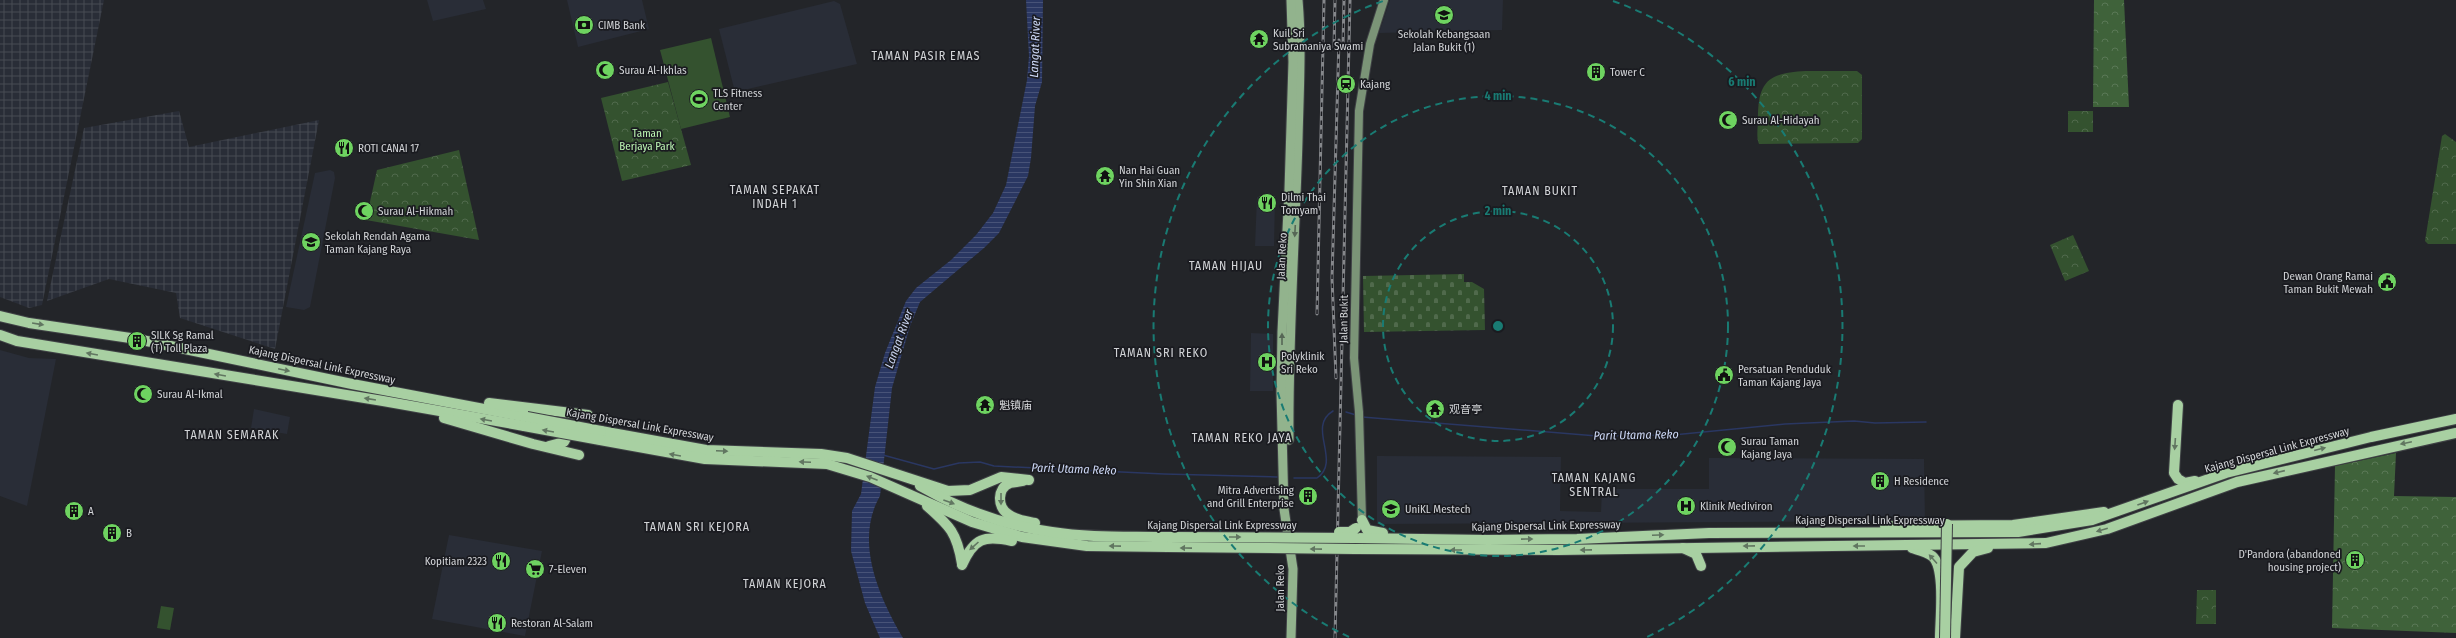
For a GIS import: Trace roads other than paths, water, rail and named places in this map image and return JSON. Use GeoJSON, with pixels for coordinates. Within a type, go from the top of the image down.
{"type":"FeatureCollection","features":[{"type":"Feature","properties":{"kind":"highway","name":"Kajang Dispersal Link Expressway"},"geometry":{"type":"LineString","coordinates":[[0,316],[29,323],[137,339],[402,393],[525,422],[684,456],[826,464],[870,477],[914,495],[972,522],[998,531],[1044,541],[1087,546],[1558,550],[1682,547],[2000,545],[2046,543],[2107,528],[2237,482],[2456,433]]}},
{"type":"Feature","properties":{"kind":"highway","name":"Kajang Dispersal Link Expressway"},"geometry":{"type":"LineString","coordinates":[[0,335],[16,341],[409,406],[706,450],[821,454],[847,458],[903,477],[942,499],[1019,526],[1053,533],[1087,535],[1168,537],[1298,537],[1320,533],[1350,532],[1359,526],[1421,539],[1578,539],[1768,532],[2018,532],[2064,526],[2120,512],[2226,473],[2363,439],[2456,419]]}},
{"type":"Feature","properties":{"kind":"highway"},"geometry":{"type":"LineString","coordinates":[[402,393],[428,393],[514,407],[588,415]]}},
{"type":"Feature","properties":{"kind":"highway"},"geometry":{"type":"LineString","coordinates":[[2178,405],[2174,470],[2176,476],[2185,483],[2226,473]]}},
{"type":"Feature","properties":{"kind":"highway"},"geometry":{"type":"LineString","coordinates":[[409,406],[533,444],[579,455]]}},
{"type":"Feature","properties":{"kind":"highway"},"geometry":{"type":"LineString","coordinates":[[533,444],[556,446],[566,440],[572,427],[572,420],[567,412]]}},
{"type":"Feature","properties":{"kind":"highway"},"geometry":{"type":"LineString","coordinates":[[903,477],[948,491],[970,490],[1000,477],[1028,480],[1009,484],[1000,493],[1001,508],[1007,514],[1015,518],[1087,535]]}},
{"type":"Feature","properties":{"kind":"highway"},"geometry":{"type":"LineString","coordinates":[[914,495],[950,526],[959,547],[962,565],[973,545],[985,538],[1025,542],[1044,541]]}},
{"type":"Feature","properties":{"kind":"highway"},"geometry":{"type":"LineString","coordinates":[[1768,532],[1778,528],[1950,524],[2013,525],[2095,512],[2120,512]]}},
{"type":"Feature","properties":{"kind":"highway"},"geometry":{"type":"LineString","coordinates":[[1945,638],[1950,524]]}},
{"type":"Feature","properties":{"kind":"highway"},"geometry":{"type":"LineString","coordinates":[[1950,524],[1950,638]]}},
{"type":"Feature","properties":{"kind":"highway"},"geometry":{"type":"LineString","coordinates":[[1359,526],[1372,532],[1402,534],[1421,539]]}},
{"type":"Feature","properties":{"kind":"highway"},"geometry":{"type":"LineString","coordinates":[[1955,638],[1959,567],[1973,552],[2000,545]]}},
{"type":"Feature","properties":{"kind":"highway"},"geometry":{"type":"LineString","coordinates":[[1898,546],[1924,552],[1932,556],[1938,563],[1940,574],[1940,638]]}},
{"type":"Feature","properties":{"kind":"highway"},"geometry":{"type":"LineString","coordinates":[[1682,547],[1696,554],[1701,566],[1706,554],[1719,547]]}},
{"type":"Feature","properties":{"kind":"main road","name":"Jalan Reko"},"geometry":{"type":"LineString","coordinates":[[1291,0],[1293,53],[1291,147],[1282,332],[1283,490],[1293,569],[1291,638]]}},
{"type":"Feature","properties":{"kind":"main road","name":"Jalan Reko"},"geometry":{"type":"LineString","coordinates":[[1286,513],[1289,510],[1289,327],[1296,214],[1300,48],[1298,0]]}},
{"type":"Feature","properties":{"kind":"main road","name":"Jalan Bukit"},"geometry":{"type":"LineString","coordinates":[[1359,526],[1359,412],[1354,358],[1360,117],[1368,58],[1384,0]]}},
{"type":"Feature","properties":{"kind":"main road","name":"Jalan Bukit"},"geometry":{"type":"LineString","coordinates":[[1360,117],[1374,45],[1388,0]]}},
{"type":"Feature","properties":{"kind":"water","name":"Langat River"},"geometry":{"type":"Polygon","coordinates":[[[1026,0],[1043,0],[1042,82],[1035,106],[1028,176],[999,233],[984,248],[920,302],[910,326],[892,388],[880,496],[873,513],[869,531],[870,550],[878,587],[903,638],[880,638],[865,603],[851,551],[852,511],[861,494],[875,387],[885,353],[906,301],[916,288],[951,260],[976,235],[993,213],[1006,185],[1027,80],[1029,56],[1026,0]]]}},
{"type":"Feature","properties":{"kind":"waterway","name":"Parit Utama Reko"},"geometry":{"type":"LineString","coordinates":[[1294,478],[1317,478],[1324,471],[1326,454],[1323,426],[1326,418],[1333,411]]}},
{"type":"Feature","properties":{"kind":"waterway","name":"Parit Utama Reko"},"geometry":{"type":"LineString","coordinates":[[1346,412],[1356,415]]}},
{"type":"Feature","properties":{"kind":"waterway","name":"Parit Utama Reko"},"geometry":{"type":"LineString","coordinates":[[1362,417],[1597,436],[1673,435],[1785,424],[1854,421],[1875,423],[1926,422]]}},
{"type":"Feature","properties":{"kind":"waterway","name":"Parit Utama Reko"},"geometry":{"type":"LineString","coordinates":[[883,455],[934,469],[959,463],[980,462],[994,466],[1164,474],[1277,477]]}},
{"type":"Feature","properties":{"kind":"railway"},"geometry":{"type":"LineString","coordinates":[[1317,314],[1324,0]]}},
{"type":"Feature","properties":{"kind":"railway"},"geometry":{"type":"LineString","coordinates":[[1334,48],[1335,0]]}},
{"type":"Feature","properties":{"kind":"railway"},"geometry":{"type":"LineString","coordinates":[[1343,46],[1344,0]]}},
{"type":"Feature","properties":{"kind":"railway"},"geometry":{"type":"LineString","coordinates":[[1335,638],[1350,0]]}},
{"type":"Feature","properties":{"kind":"railway"},"geometry":{"type":"LineString","coordinates":[[1336,378],[1332,278],[1339,40]]}},
{"type":"Feature","properties":{"kind":"place","name":"Sekolah Kebangsaan Jalan Bukit (1)"},"geometry":{"type":"Point","coordinates":[1444,15]}},
{"type":"Feature","properties":{"kind":"place","name":"CIMB Bank"},"geometry":{"type":"Point","coordinates":[584,25]}},
{"type":"Feature","properties":{"kind":"place","name":"Kuil Sri Subramaniya Swami"},"geometry":{"type":"Point","coordinates":[1259,39]}},
{"type":"Feature","properties":{"kind":"place","name":"Surau Al-Ikhlas"},"geometry":{"type":"Point","coordinates":[605,70]}},
{"type":"Feature","properties":{"kind":"place","name":"Tower C"},"geometry":{"type":"Point","coordinates":[1596,72]}},
{"type":"Feature","properties":{"kind":"place","name":"Kajang"},"geometry":{"type":"Point","coordinates":[1346,84]}},
{"type":"Feature","properties":{"kind":"place","name":"TLS Fitness Center"},"geometry":{"type":"Point","coordinates":[699,99]}},
{"type":"Feature","properties":{"kind":"place","name":"Surau Al-Hidayah"},"geometry":{"type":"Point","coordinates":[1728,120]}},
{"type":"Feature","properties":{"kind":"place","name":"ROTI CANAI 17"},"geometry":{"type":"Point","coordinates":[344,148]}},
{"type":"Feature","properties":{"kind":"place","name":"Nan Hai Guan Yin Shin Xian"},"geometry":{"type":"Point","coordinates":[1105,176]}},
{"type":"Feature","properties":{"kind":"place","name":"Dilmi Thai Tomyam"},"geometry":{"type":"Point","coordinates":[1267,203]}},
{"type":"Feature","properties":{"kind":"place","name":"Surau Al-Hikmah"},"geometry":{"type":"Point","coordinates":[364,211]}},
{"type":"Feature","properties":{"kind":"place","name":"Sekolah Rendah Agama Taman Kajang Raya"},"geometry":{"type":"Point","coordinates":[311,242]}},
{"type":"Feature","properties":{"kind":"place","name":"Dewan Orang Ramai Taman Bukit Mewah"},"geometry":{"type":"Point","coordinates":[2387,282]}},
{"type":"Feature","properties":{"kind":"place","name":"SILK Sg Ramal (T) Toll Plaza"},"geometry":{"type":"Point","coordinates":[137,341]}},
{"type":"Feature","properties":{"kind":"place","name":"Polyklinik Sri Reko"},"geometry":{"type":"Point","coordinates":[1267,362]}},
{"type":"Feature","properties":{"kind":"place","name":"Persatuan Penduduk Taman Kajang Jaya"},"geometry":{"type":"Point","coordinates":[1724,375]}},
{"type":"Feature","properties":{"kind":"place","name":"Surau Al-Ikmal"},"geometry":{"type":"Point","coordinates":[143,394]}},
{"type":"Feature","properties":{"kind":"place","name":"魁镇庙"},"geometry":{"type":"Point","coordinates":[985,405]}},
{"type":"Feature","properties":{"kind":"place","name":"观音亭"},"geometry":{"type":"Point","coordinates":[1435,409]}},
{"type":"Feature","properties":{"kind":"place","name":"Surau Taman Kajang Jaya"},"geometry":{"type":"Point","coordinates":[1727,447]}},
{"type":"Feature","properties":{"kind":"place","name":"H Residence"},"geometry":{"type":"Point","coordinates":[1880,481]}},
{"type":"Feature","properties":{"kind":"place","name":"Mitra Advertising and Grill Enterprise"},"geometry":{"type":"Point","coordinates":[1308,496]}},
{"type":"Feature","properties":{"kind":"place","name":"Klinik Mediviron"},"geometry":{"type":"Point","coordinates":[1686,506]}},
{"type":"Feature","properties":{"kind":"place","name":"UniKL Mestech"},"geometry":{"type":"Point","coordinates":[1391,509]}},
{"type":"Feature","properties":{"kind":"place","name":"A"},"geometry":{"type":"Point","coordinates":[74,511]}},
{"type":"Feature","properties":{"kind":"place","name":"B"},"geometry":{"type":"Point","coordinates":[112,533]}},
{"type":"Feature","properties":{"kind":"place","name":"D'Pandora (abandoned housing project)"},"geometry":{"type":"Point","coordinates":[2355,560]}},
{"type":"Feature","properties":{"kind":"place","name":"Kopitiam 2323"},"geometry":{"type":"Point","coordinates":[501,561]}},
{"type":"Feature","properties":{"kind":"place","name":"7-Eleven"},"geometry":{"type":"Point","coordinates":[535,569]}},
{"type":"Feature","properties":{"kind":"place","name":"Restoran Al-Salam"},"geometry":{"type":"Point","coordinates":[497,623]}},
{"type":"Feature","properties":{"kind":"district","name":"TAMAN PASIR EMAS"},"geometry":{"type":"Point","coordinates":[926,56]}},
{"type":"Feature","properties":{"kind":"district","name":"TAMAN BUKIT"},"geometry":{"type":"Point","coordinates":[1540,191]}},
{"type":"Feature","properties":{"kind":"district","name":"TAMAN SEPAKAT INDAH 1"},"geometry":{"type":"Point","coordinates":[775,197]}},
{"type":"Feature","properties":{"kind":"district","name":"TAMAN HIJAU"},"geometry":{"type":"Point","coordinates":[1226,266]}},
{"type":"Feature","properties":{"kind":"district","name":"TAMAN SRI REKO"},"geometry":{"type":"Point","coordinates":[1161,353]}},
{"type":"Feature","properties":{"kind":"district","name":"TAMAN SEMARAK"},"geometry":{"type":"Point","coordinates":[232,435]}},
{"type":"Feature","properties":{"kind":"district","name":"TAMAN REKO JAYA"},"geometry":{"type":"Point","coordinates":[1242,438]}},
{"type":"Feature","properties":{"kind":"district","name":"TAMAN KAJANG SENTRAL"},"geometry":{"type":"Point","coordinates":[1594,485]}},
{"type":"Feature","properties":{"kind":"district","name":"TAMAN SRI KEJORA"},"geometry":{"type":"Point","coordinates":[697,527]}},
{"type":"Feature","properties":{"kind":"district","name":"TAMAN KEJORA"},"geometry":{"type":"Point","coordinates":[785,584]}},
{"type":"Feature","properties":{"kind":"park label","name":"Taman Berjaya Park"},"geometry":{"type":"Point","coordinates":[647,139]}}]}
